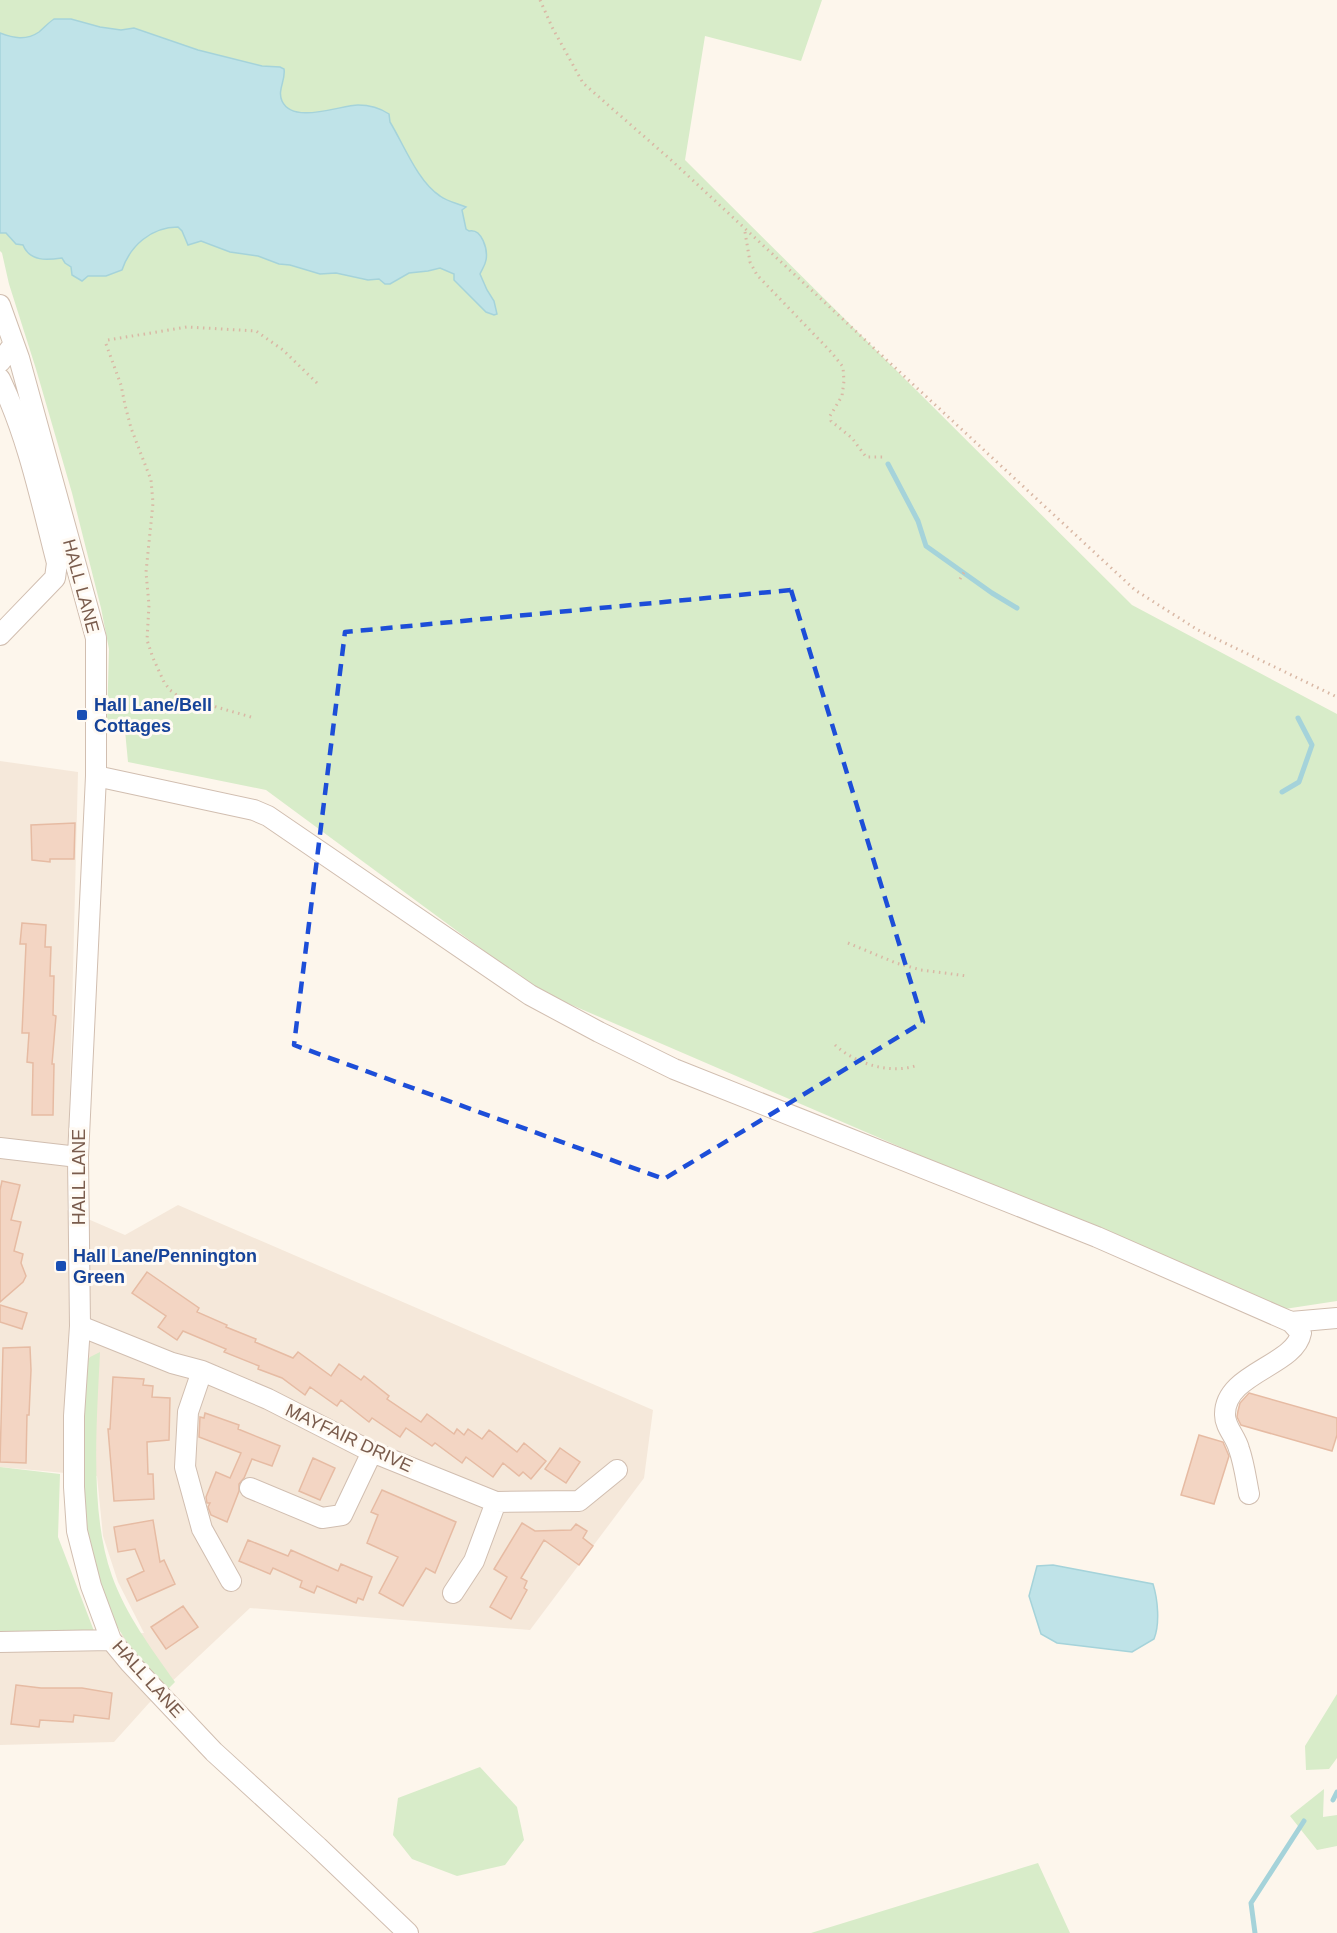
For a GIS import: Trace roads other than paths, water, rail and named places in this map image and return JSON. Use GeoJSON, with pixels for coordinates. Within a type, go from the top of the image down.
{"type":"FeatureCollection","features":[{"type":"Feature","properties":{"kind":"street","name":"HALL LANE"},"geometry":{"type":"LineString","coordinates":[[0,305],[14,344],[96,638],[96,776],[78,1157],[80,1326],[74,1487],[77,1531],[91,1586],[111,1640],[214,1752],[408,1933]]}},
{"type":"Feature","properties":{"kind":"street"},"geometry":{"type":"LineString","coordinates":[[0,362],[14,344]]}},
{"type":"Feature","properties":{"kind":"street"},"geometry":{"type":"LineString","coordinates":[[0,379],[13,406],[32,466],[57,563],[55,578],[0,635]]}},
{"type":"Feature","properties":{"kind":"street"},"geometry":{"type":"LineString","coordinates":[[96,776],[254,810],[268,816],[531,995],[599,1032],[674,1069],[1097,1237],[1291,1322],[1301,1333],[1297,1343],[1288,1352],[1239,1386],[1229,1398],[1226,1406],[1226,1421],[1240,1451],[1249,1494]]}},
{"type":"Feature","properties":{"kind":"street"},"geometry":{"type":"LineString","coordinates":[[0,1148],[78,1157]]}},
{"type":"Feature","properties":{"kind":"street"},"geometry":{"type":"LineString","coordinates":[[1291,1322],[1337,1318]]}},
{"type":"Feature","properties":{"kind":"street","name":"MAYFAIR DRIVE"},"geometry":{"type":"LineString","coordinates":[[80,1326],[172,1363],[202,1371],[277,1403],[372,1452],[496,1502],[579,1501],[617,1470]]}},
{"type":"Feature","properties":{"kind":"street"},"geometry":{"type":"LineString","coordinates":[[202,1371],[188,1412],[185,1467],[202,1529],[231,1581]]}},
{"type":"Feature","properties":{"kind":"street"},"geometry":{"type":"LineString","coordinates":[[250,1488],[322,1518],[342,1515],[372,1452]]}},
{"type":"Feature","properties":{"kind":"street"},"geometry":{"type":"LineString","coordinates":[[453,1593],[474,1561],[496,1502]]}},
{"type":"Feature","properties":{"kind":"street"},"geometry":{"type":"LineString","coordinates":[[0,1642],[111,1640]]}},
{"type":"Feature","properties":{"kind":"water"},"geometry":{"type":"Polygon","coordinates":[[[54,19],[71,19],[121,30],[134,28],[198,50],[262,66],[280,67],[284,69],[280,93],[282,101],[296,112],[318,112],[358,105],[375,107],[389,114],[390,122],[425,182],[443,198],[466,207],[462,210],[466,229],[481,236],[485,246],[486,260],[480,274],[494,301],[497,314],[486,312],[454,280],[454,274],[440,268],[409,273],[390,284],[385,284],[379,279],[368,280],[336,273],[320,274],[279,264],[258,256],[230,252],[201,241],[188,245],[178,227],[159,230],[143,240],[130,253],[122,270],[106,276],[88,276],[82,281],[72,275],[71,267],[62,258],[34,257],[26,251],[23,245],[16,244],[6,233],[0,233],[0,33],[15,37],[29,37],[54,19]]]}},
{"type":"Feature","properties":{"kind":"water"},"geometry":{"type":"Polygon","coordinates":[[[1053,1565],[1153,1584],[1158,1612],[1154,1639],[1132,1652],[1057,1643],[1041,1634],[1029,1596],[1037,1566],[1053,1565]]]}},
{"type":"Feature","properties":{"kind":"waterway"},"geometry":{"type":"LineString","coordinates":[[888,464],[918,521],[926,546],[1017,608]]}},
{"type":"Feature","properties":{"kind":"waterway"},"geometry":{"type":"LineString","coordinates":[[1282,792],[1299,782],[1312,745],[1298,718]]}},
{"type":"Feature","properties":{"kind":"waterway"},"geometry":{"type":"LineString","coordinates":[[1333,1800],[1337,1792]]}},
{"type":"Feature","properties":{"kind":"waterway"},"geometry":{"type":"LineString","coordinates":[[1255,1933],[1251,1903],[1304,1821]]}},
{"type":"Feature","properties":{"kind":"place","name":"Hall Lane/Bell Cottages"},"geometry":{"type":"Point","coordinates":[82,715]}},
{"type":"Feature","properties":{"kind":"place","name":"Hall Lane/Pennington Green"},"geometry":{"type":"Point","coordinates":[61,1266]}}]}
